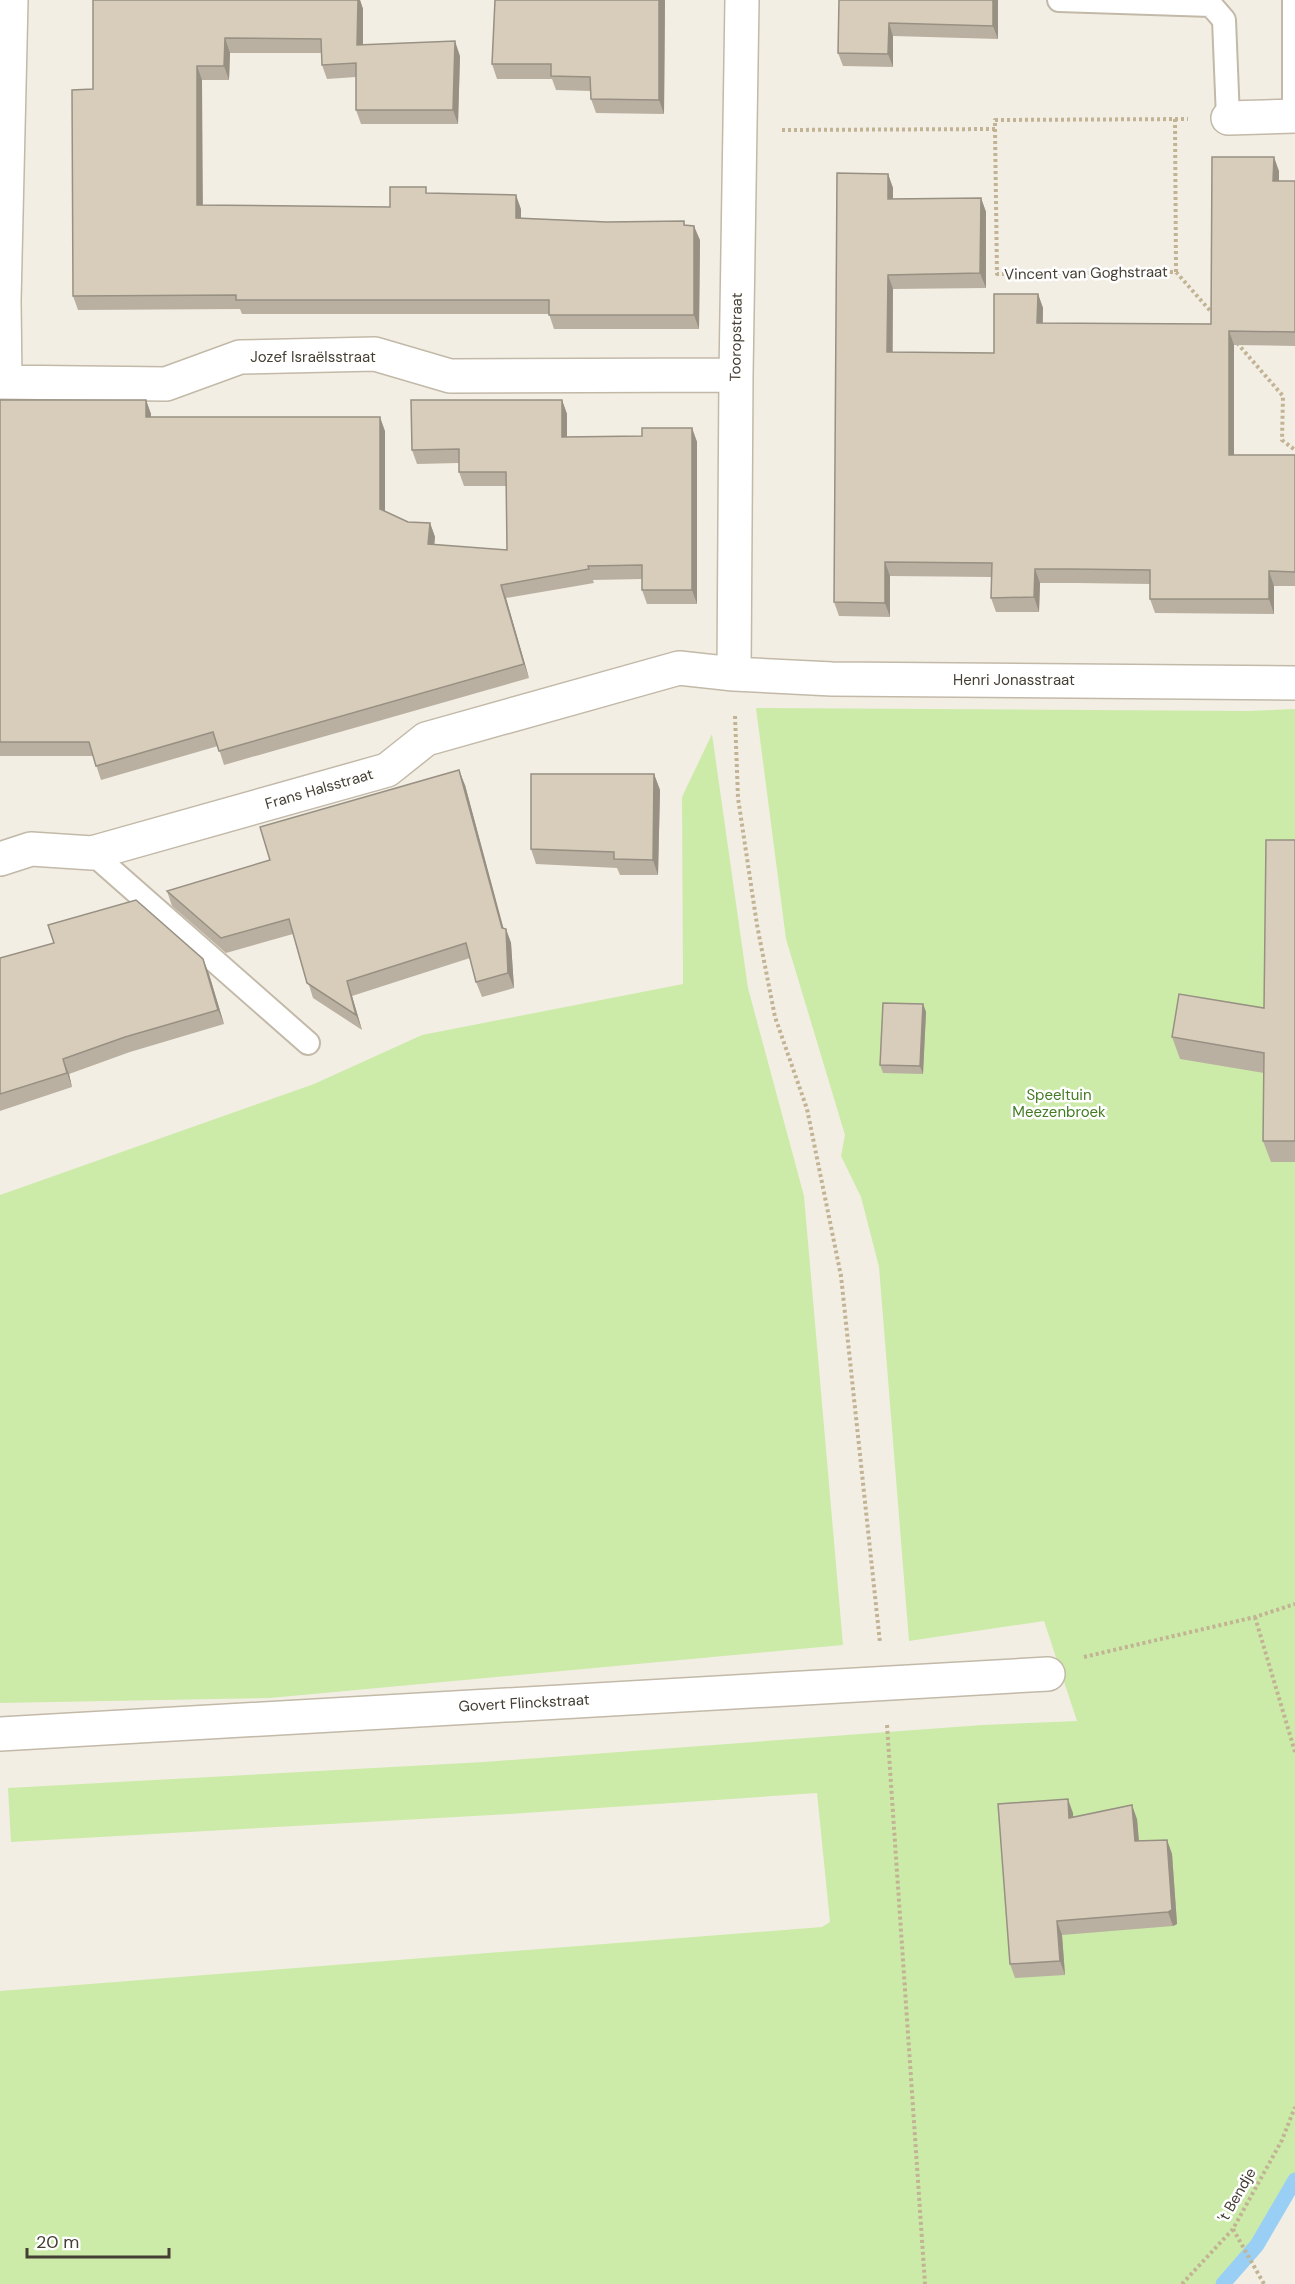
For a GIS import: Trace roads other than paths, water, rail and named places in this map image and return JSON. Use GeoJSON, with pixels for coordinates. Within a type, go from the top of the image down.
{"type":"FeatureCollection","features":[{"type":"Feature","properties":{"kind":"street"},"geometry":{"type":"LineString","coordinates":[[2,382],[2,301],[11,0]]}},
{"type":"Feature","properties":{"kind":"street","name":"Tooropstraat"},"geometry":{"type":"LineString","coordinates":[[734,674],[742,0]]}},
{"type":"Feature","properties":{"kind":"street"},"geometry":{"type":"LineString","coordinates":[[1228,118],[1294,116]]}},
{"type":"Feature","properties":{"kind":"street","name":"Jozef Israëlsstraat"},"geometry":{"type":"LineString","coordinates":[[2,382],[166,384],[240,357],[375,354],[450,376],[736,375]]}},
{"type":"Feature","properties":{"kind":"street","name":"Frans Halsstraat"},"geometry":{"type":"LineString","coordinates":[[0,859],[31,849],[92,853],[387,770],[426,739],[679,668],[734,674]]}},
{"type":"Feature","properties":{"kind":"street","name":"Henri Jonasstraat"},"geometry":{"type":"LineString","coordinates":[[734,674],[832,679],[1295,683]]}},
{"type":"Feature","properties":{"kind":"street","name":"Govert Flinckstraat"},"geometry":{"type":"LineString","coordinates":[[0,1734],[1048,1674]]}},
{"type":"Feature","properties":{"kind":"lane"},"geometry":{"type":"LineString","coordinates":[[1059,0],[1211,5],[1224,20],[1228,118]]}},
{"type":"Feature","properties":{"kind":"lane"},"geometry":{"type":"LineString","coordinates":[[1294,0],[1294,116]]}},
{"type":"Feature","properties":{"kind":"lane"},"geometry":{"type":"LineString","coordinates":[[92,853],[309,1043]]}},
{"type":"Feature","properties":{"kind":"waterway"},"geometry":{"type":"LineString","coordinates":[[1223,2284],[1257,2245],[1295,2180]]}},
{"type":"Feature","properties":{"kind":"park label","name":"Speeltuin Meezenbroek"},"geometry":{"type":"Point","coordinates":[1059,1104]}}]}
